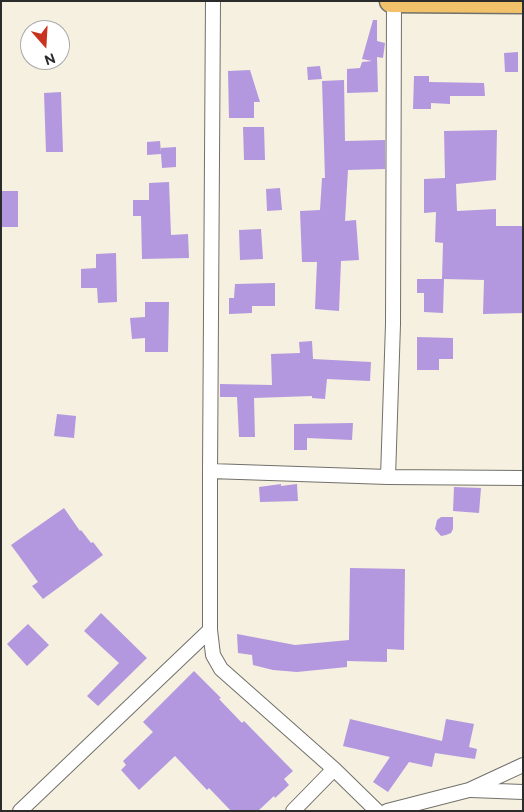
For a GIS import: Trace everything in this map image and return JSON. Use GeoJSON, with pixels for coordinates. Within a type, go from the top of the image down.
{"type":"FeatureCollection","features":[{"type":"Feature","properties":{"kind":"main road"},"geometry":{"type":"LineString","coordinates":[[392,1],[523,2]]}},
{"type":"Feature","properties":{"kind":"street"},"geometry":{"type":"LineString","coordinates":[[213,1],[210,471],[210,630],[212,655],[221,669],[334,769],[377,811]]}},
{"type":"Feature","properties":{"kind":"street"},"geometry":{"type":"LineString","coordinates":[[388,477],[393,324],[392,1]]}},
{"type":"Feature","properties":{"kind":"street"},"geometry":{"type":"LineString","coordinates":[[210,471],[388,477],[523,478]]}},
{"type":"Feature","properties":{"kind":"street"},"geometry":{"type":"LineString","coordinates":[[20,811],[210,630]]}},
{"type":"Feature","properties":{"kind":"street"},"geometry":{"type":"LineString","coordinates":[[387,811],[469,790],[523,764]]}},
{"type":"Feature","properties":{"kind":"street"},"geometry":{"type":"LineString","coordinates":[[293,811],[334,769]]}},
{"type":"Feature","properties":{"kind":"street"},"geometry":{"type":"LineString","coordinates":[[469,790],[523,792]]}},
{"type":"Feature","properties":{"kind":"building"},"geometry":{"type":"Polygon","coordinates":[[[373,20],[377,20],[377,41],[385,43],[383,58],[377,57],[378,92],[347,93],[347,69],[360,68],[362,62],[372,61],[362,59],[373,20]]]}},
{"type":"Feature","properties":{"kind":"building"},"geometry":{"type":"Polygon","coordinates":[[[518,52],[518,72],[505,72],[504,53],[518,52]]]}},
{"type":"Feature","properties":{"kind":"building"},"geometry":{"type":"Polygon","coordinates":[[[320,66],[322,79],[308,80],[307,67],[320,66]]]}},
{"type":"Feature","properties":{"kind":"building"},"geometry":{"type":"Polygon","coordinates":[[[250,70],[260,102],[254,102],[254,118],[229,118],[228,71],[250,70]]]}},
{"type":"Feature","properties":{"kind":"building"},"geometry":{"type":"Polygon","coordinates":[[[414,76],[429,76],[429,82],[484,83],[485,96],[450,96],[450,104],[431,103],[431,109],[413,109],[414,76]]]}},
{"type":"Feature","properties":{"kind":"building"},"geometry":{"type":"Polygon","coordinates":[[[344,80],[345,141],[385,140],[385,169],[348,170],[345,221],[356,220],[359,260],[341,261],[339,311],[315,309],[317,262],[302,262],[300,211],[320,210],[322,178],[325,178],[322,81],[344,80]]]}},
{"type":"Feature","properties":{"kind":"building"},"geometry":{"type":"Polygon","coordinates":[[[61,92],[63,152],[46,152],[44,93],[61,92]]]}},
{"type":"Feature","properties":{"kind":"building"},"geometry":{"type":"Polygon","coordinates":[[[243,127],[264,127],[265,160],[244,160],[243,127]]]}},
{"type":"Feature","properties":{"kind":"building"},"geometry":{"type":"Polygon","coordinates":[[[497,130],[496,180],[456,184],[457,211],[496,209],[496,226],[523,226],[523,313],[483,314],[484,280],[444,279],[443,313],[424,312],[424,293],[417,293],[417,279],[442,279],[443,243],[435,242],[436,212],[424,213],[424,179],[445,178],[444,131],[497,130]]]}},
{"type":"Feature","properties":{"kind":"building"},"geometry":{"type":"Polygon","coordinates":[[[160,141],[161,152],[161,148],[176,147],[176,167],[162,168],[161,154],[147,155],[147,142],[160,141]]]}},
{"type":"Feature","properties":{"kind":"building"},"geometry":{"type":"Polygon","coordinates":[[[169,182],[171,235],[188,234],[189,258],[142,259],[141,216],[133,216],[133,200],[149,200],[149,183],[169,182]]]}},
{"type":"Feature","properties":{"kind":"building"},"geometry":{"type":"Polygon","coordinates":[[[280,188],[282,210],[267,211],[266,189],[280,188]]]}},
{"type":"Feature","properties":{"kind":"building"},"geometry":{"type":"Polygon","coordinates":[[[1,191],[18,191],[18,227],[1,227],[1,191]]]}},
{"type":"Feature","properties":{"kind":"building"},"geometry":{"type":"Polygon","coordinates":[[[261,229],[263,259],[240,260],[239,230],[261,229]]]}},
{"type":"Feature","properties":{"kind":"building"},"geometry":{"type":"Polygon","coordinates":[[[116,253],[117,302],[98,303],[97,288],[81,288],[81,269],[96,268],[96,254],[116,253]]]}},
{"type":"Feature","properties":{"kind":"building"},"geometry":{"type":"Polygon","coordinates":[[[275,283],[275,306],[252,306],[252,313],[229,314],[229,298],[234,298],[235,284],[275,283]]]}},
{"type":"Feature","properties":{"kind":"building"},"geometry":{"type":"Polygon","coordinates":[[[145,302],[169,302],[168,352],[145,352],[145,338],[132,339],[130,318],[145,317],[145,302]]]}},
{"type":"Feature","properties":{"kind":"building"},"geometry":{"type":"Polygon","coordinates":[[[417,337],[453,338],[453,359],[439,359],[439,370],[417,370],[417,337]]]}},
{"type":"Feature","properties":{"kind":"building"},"geometry":{"type":"Polygon","coordinates":[[[312,341],[313,359],[371,362],[370,381],[327,379],[325,399],[312,398],[312,396],[254,398],[255,437],[239,437],[237,397],[220,397],[220,384],[272,385],[271,354],[300,353],[299,342],[312,341]]]}},
{"type":"Feature","properties":{"kind":"building"},"geometry":{"type":"Polygon","coordinates":[[[57,414],[76,416],[74,438],[54,436],[57,414]]]}},
{"type":"Feature","properties":{"kind":"building"},"geometry":{"type":"Polygon","coordinates":[[[353,423],[352,440],[307,438],[307,450],[294,450],[294,424],[353,423]]]}},
{"type":"Feature","properties":{"kind":"building"},"geometry":{"type":"Polygon","coordinates":[[[281,484],[281,486],[297,484],[298,501],[260,502],[259,487],[281,484]]]}},
{"type":"Feature","properties":{"kind":"building"},"geometry":{"type":"Polygon","coordinates":[[[454,487],[481,488],[479,513],[453,511],[454,487]]]}},
{"type":"Feature","properties":{"kind":"building"},"geometry":{"type":"Polygon","coordinates":[[[64,508],[80,531],[91,543],[93,542],[103,555],[43,599],[32,586],[38,582],[11,545],[64,508]]]}},
{"type":"Feature","properties":{"kind":"building"},"geometry":{"type":"Polygon","coordinates":[[[441,517],[453,517],[453,529],[451,533],[441,536],[435,529],[437,520],[441,517]]]}},
{"type":"Feature","properties":{"kind":"building"},"geometry":{"type":"Polygon","coordinates":[[[350,568],[405,569],[404,650],[387,649],[387,662],[347,661],[347,667],[297,672],[273,670],[253,665],[252,655],[238,653],[237,634],[295,645],[349,640],[350,568]]]}},
{"type":"Feature","properties":{"kind":"building"},"geometry":{"type":"Polygon","coordinates":[[[101,613],[147,658],[98,706],[87,696],[119,663],[84,631],[101,613]]]}},
{"type":"Feature","properties":{"kind":"building"},"geometry":{"type":"Polygon","coordinates":[[[28,624],[49,645],[27,666],[7,644],[28,624]]]}},
{"type":"Feature","properties":{"kind":"building"},"geometry":{"type":"Polygon","coordinates":[[[194,671],[221,698],[219,699],[242,723],[244,721],[293,771],[284,779],[289,785],[258,811],[231,811],[209,788],[207,790],[175,756],[139,790],[121,770],[126,765],[123,761],[153,732],[143,722],[194,671]]]}},
{"type":"Feature","properties":{"kind":"building"},"geometry":{"type":"Polygon","coordinates":[[[350,719],[442,741],[446,719],[474,724],[469,747],[477,749],[475,759],[435,753],[432,767],[409,762],[388,792],[373,782],[390,757],[343,746],[350,719]]]}}]}
